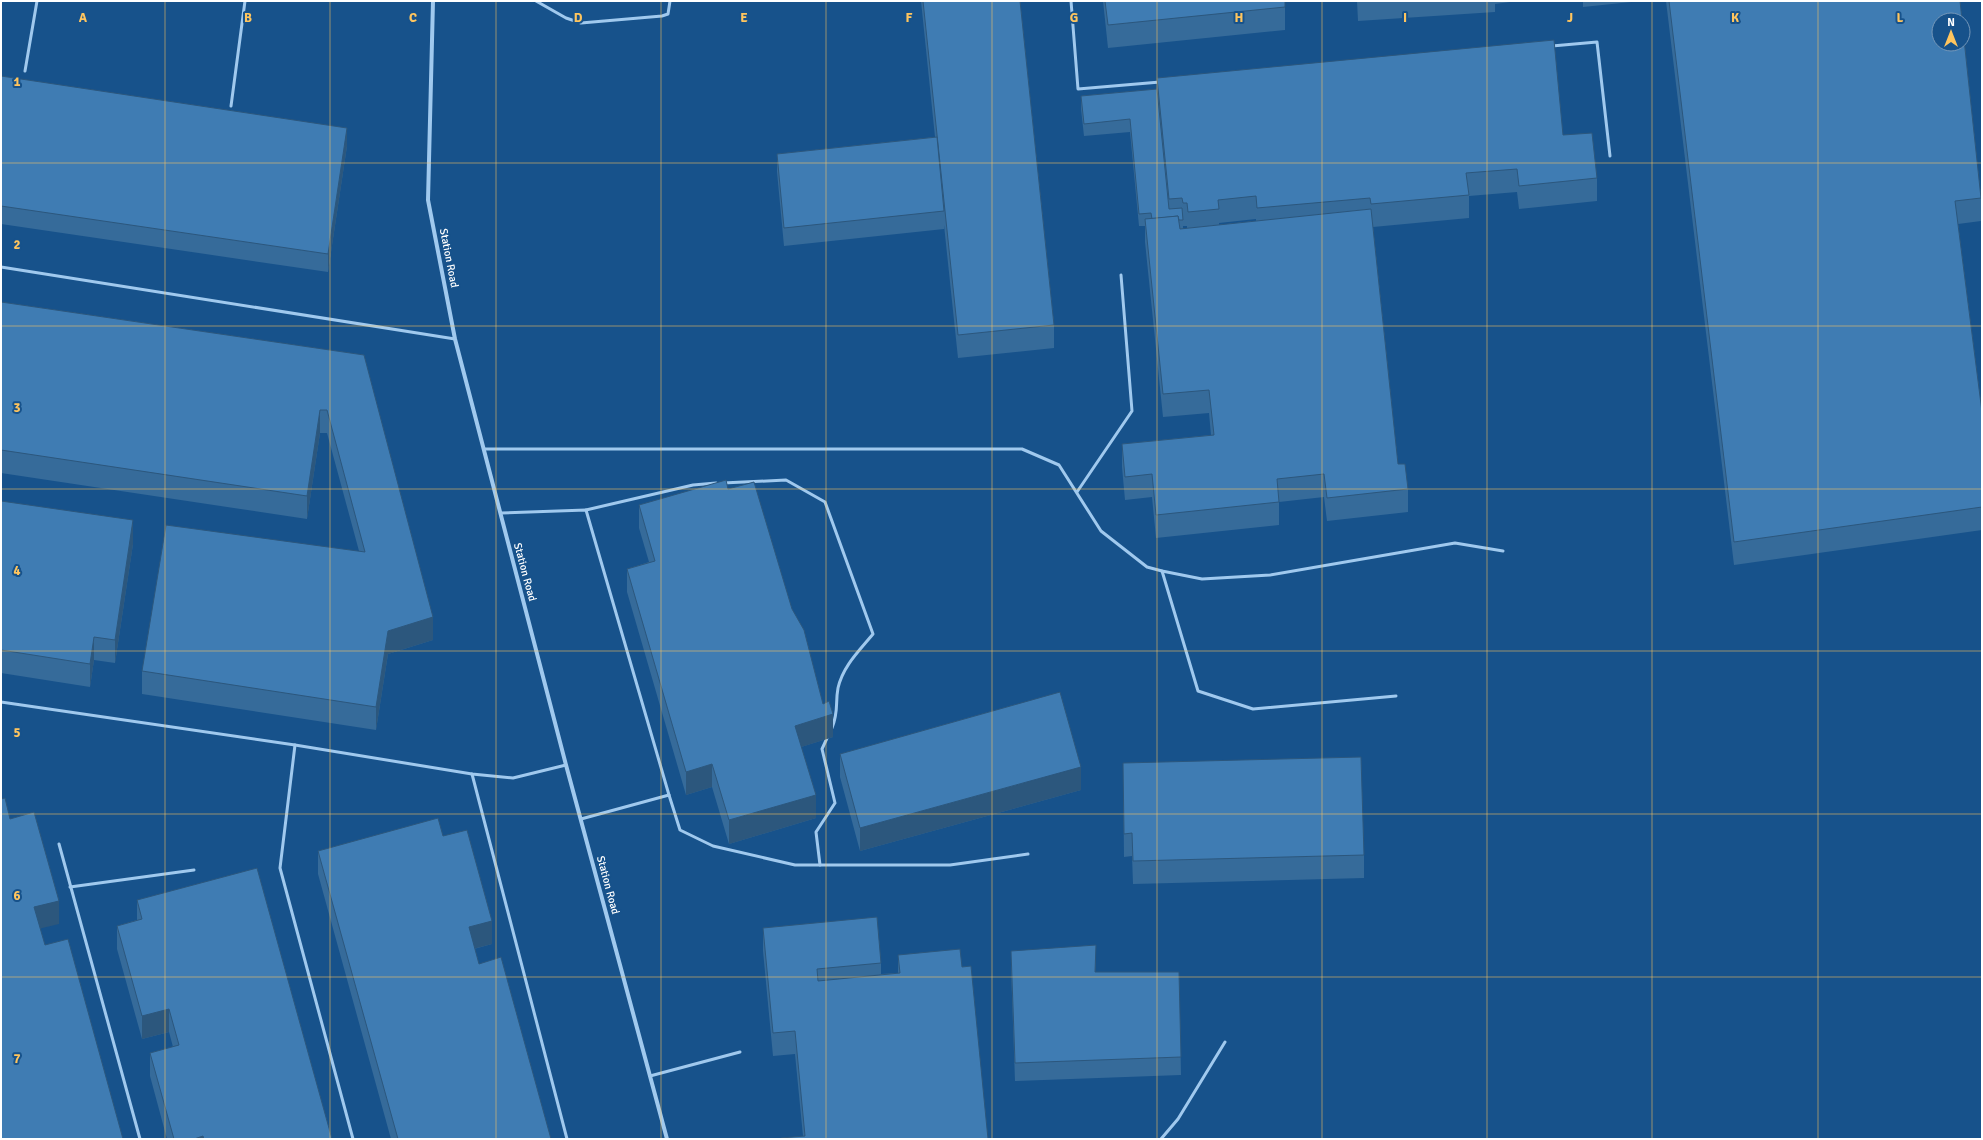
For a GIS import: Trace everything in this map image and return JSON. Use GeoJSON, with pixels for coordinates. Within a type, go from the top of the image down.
{"type":"FeatureCollection","features":[{"type":"Feature","properties":{"kind":"street","name":"Station Road"},"geometry":{"type":"LineString","coordinates":[[433,1],[428,200],[455,339],[566,764],[667,1139]]}},
{"type":"Feature","properties":{"kind":"lane"},"geometry":{"type":"LineString","coordinates":[[26,71],[37,1]]}},
{"type":"Feature","properties":{"kind":"lane"},"geometry":{"type":"LineString","coordinates":[[231,106],[245,1]]}},
{"type":"Feature","properties":{"kind":"lane"},"geometry":{"type":"LineString","coordinates":[[536,1],[566,18],[581,23],[662,16],[668,14],[670,1]]}},
{"type":"Feature","properties":{"kind":"lane"},"geometry":{"type":"LineString","coordinates":[[1071,1],[1078,89],[1165,81]]}},
{"type":"Feature","properties":{"kind":"lane"},"geometry":{"type":"LineString","coordinates":[[1550,46],[1597,42],[1610,156]]}},
{"type":"Feature","properties":{"kind":"lane"},"geometry":{"type":"LineString","coordinates":[[1,267],[455,339]]}},
{"type":"Feature","properties":{"kind":"lane"},"geometry":{"type":"LineString","coordinates":[[1077,492],[1132,411],[1121,275]]}},
{"type":"Feature","properties":{"kind":"lane"},"geometry":{"type":"LineString","coordinates":[[484,449],[1022,449],[1059,465],[1101,531],[1147,567],[1202,579],[1270,575],[1455,543],[1504,551]]}},
{"type":"Feature","properties":{"kind":"lane"},"geometry":{"type":"LineString","coordinates":[[500,514],[586,510],[693,485],[786,480],[825,502],[873,634],[844,668],[838,689],[837,715],[822,749],[835,803],[816,832],[820,865]]}},
{"type":"Feature","properties":{"kind":"lane"},"geometry":{"type":"LineString","coordinates":[[586,510],[680,830],[713,846],[795,865],[950,865],[1028,854]]}},
{"type":"Feature","properties":{"kind":"lane"},"geometry":{"type":"LineString","coordinates":[[1162,571],[1198,691],[1253,709],[1396,696]]}},
{"type":"Feature","properties":{"kind":"lane"},"geometry":{"type":"LineString","coordinates":[[1,702],[295,745],[472,774],[514,778],[566,764]]}},
{"type":"Feature","properties":{"kind":"lane"},"geometry":{"type":"LineString","coordinates":[[295,745],[280,868],[353,1139]]}},
{"type":"Feature","properties":{"kind":"lane"},"geometry":{"type":"LineString","coordinates":[[472,774],[567,1139]]}},
{"type":"Feature","properties":{"kind":"lane"},"geometry":{"type":"LineString","coordinates":[[581,819],[669,795]]}},
{"type":"Feature","properties":{"kind":"lane"},"geometry":{"type":"LineString","coordinates":[[59,844],[140,1139]]}},
{"type":"Feature","properties":{"kind":"lane"},"geometry":{"type":"LineString","coordinates":[[70,887],[194,870]]}},
{"type":"Feature","properties":{"kind":"lane"},"geometry":{"type":"LineString","coordinates":[[1161,1139],[1178,1119],[1225,1042]]}},
{"type":"Feature","properties":{"kind":"lane"},"geometry":{"type":"LineString","coordinates":[[650,1076],[740,1052]]}},
{"type":"Feature","properties":{"kind":"building"},"geometry":{"type":"Polygon","coordinates":[[[923,1],[1020,1],[1054,325],[958,335],[923,1]]]}},
{"type":"Feature","properties":{"kind":"building"},"geometry":{"type":"Polygon","coordinates":[[[1105,1],[1285,1],[1285,7],[1108,25],[1105,1]]]}},
{"type":"Feature","properties":{"kind":"building"},"geometry":{"type":"Polygon","coordinates":[[[1669,1],[1960,1],[1961,12],[1931,12],[1931,52],[1965,52],[1981,198],[1955,201],[1982,412],[1982,507],[1734,542],[1669,1]]]}},
{"type":"Feature","properties":{"kind":"building"},"geometry":{"type":"Polygon","coordinates":[[[1554,40],[1563,135],[1592,133],[1597,178],[1519,186],[1517,169],[1466,173],[1469,195],[1371,204],[1370,198],[1257,208],[1256,196],[1218,200],[1219,209],[1188,212],[1187,203],[1183,203],[1182,198],[1169,199],[1157,78],[1554,40]]]}},
{"type":"Feature","properties":{"kind":"building"},"geometry":{"type":"Polygon","coordinates":[[[1,76],[347,128],[328,254],[1,206],[1,76]]]}},
{"type":"Feature","properties":{"kind":"building"},"geometry":{"type":"Polygon","coordinates":[[[1157,89],[1169,209],[1182,208],[1183,220],[1179,220],[1178,216],[1152,219],[1151,213],[1139,214],[1130,119],[1084,124],[1081,96],[1157,89]]]}},
{"type":"Feature","properties":{"kind":"building"},"geometry":{"type":"Polygon","coordinates":[[[937,137],[944,211],[784,228],[777,154],[937,137]]]}},
{"type":"Feature","properties":{"kind":"building"},"geometry":{"type":"Polygon","coordinates":[[[1371,209],[1398,464],[1405,464],[1408,489],[1327,498],[1324,474],[1277,479],[1279,502],[1156,515],[1152,474],[1125,477],[1122,444],[1214,435],[1209,390],[1163,394],[1145,219],[1178,216],[1180,229],[1371,209]]]}},
{"type":"Feature","properties":{"kind":"building"},"geometry":{"type":"Polygon","coordinates":[[[1,302],[364,355],[433,617],[388,631],[376,707],[142,671],[166,525],[365,552],[327,410],[320,410],[307,496],[1,450],[1,302]]]}},
{"type":"Feature","properties":{"kind":"building"},"geometry":{"type":"Polygon","coordinates":[[[726,480],[728,489],[754,482],[792,609],[804,630],[823,704],[829,701],[833,714],[795,726],[816,795],[729,820],[712,764],[686,772],[627,569],[655,561],[639,505],[726,480]]]}},
{"type":"Feature","properties":{"kind":"building"},"geometry":{"type":"Polygon","coordinates":[[[1,501],[133,520],[115,640],[94,637],[90,664],[1,650],[1,501]]]}},
{"type":"Feature","properties":{"kind":"building"},"geometry":{"type":"Polygon","coordinates":[[[1060,692],[1081,767],[860,828],[840,754],[1060,692]]]}},
{"type":"Feature","properties":{"kind":"building"},"geometry":{"type":"Polygon","coordinates":[[[1361,757],[1364,855],[1133,861],[1132,833],[1124,834],[1123,763],[1361,757]]]}},
{"type":"Feature","properties":{"kind":"building"},"geometry":{"type":"Polygon","coordinates":[[[5,798],[10,819],[34,812],[59,901],[34,907],[45,945],[68,939],[123,1139],[1,1139],[1,799],[5,798]]]}},
{"type":"Feature","properties":{"kind":"building"},"geometry":{"type":"Polygon","coordinates":[[[438,818],[443,836],[467,830],[492,921],[469,927],[479,964],[501,957],[551,1139],[398,1139],[318,851],[438,818]]]}},
{"type":"Feature","properties":{"kind":"building"},"geometry":{"type":"Polygon","coordinates":[[[257,868],[332,1139],[204,1139],[203,1136],[194,1139],[174,1139],[150,1053],[179,1045],[169,1009],[142,1016],[117,926],[142,919],[137,900],[257,868]]]}},
{"type":"Feature","properties":{"kind":"building"},"geometry":{"type":"Polygon","coordinates":[[[877,917],[881,963],[817,969],[818,981],[900,973],[898,955],[960,949],[962,967],[971,966],[988,1139],[781,1139],[805,1136],[795,1031],[773,1033],[763,928],[877,917]]]}},
{"type":"Feature","properties":{"kind":"building"},"geometry":{"type":"Polygon","coordinates":[[[1096,945],[1095,972],[1179,972],[1181,1057],[1015,1063],[1011,951],[1096,945]]]}}]}
